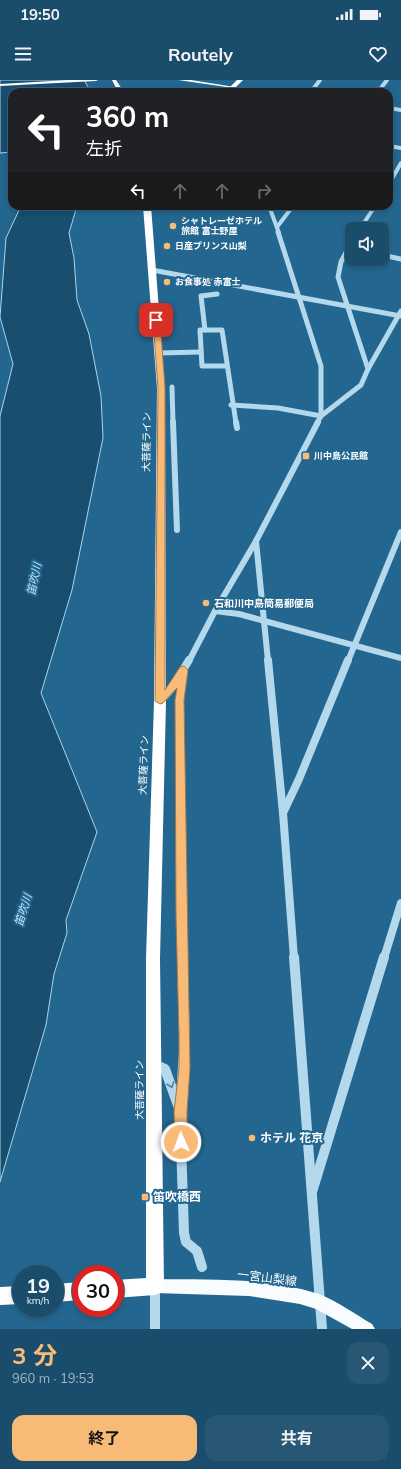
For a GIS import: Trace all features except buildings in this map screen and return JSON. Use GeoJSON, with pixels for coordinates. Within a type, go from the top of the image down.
{"type":"FeatureCollection","features":[{"type":"Feature","properties":{"kind":"highway"},"geometry":{"type":"LineString","coordinates":[[232,88],[240,80]]}},
{"type":"Feature","properties":{"kind":"highway","name":"大菩薩ライン"},"geometry":{"type":"LineString","coordinates":[[147,210],[159,353],[161,424],[160,701],[155,852],[154,1064],[156,1286]]}},
{"type":"Feature","properties":{"kind":"highway"},"geometry":{"type":"LineString","coordinates":[[124,1288],[156,1286]]}},
{"type":"Feature","properties":{"kind":"highway"},"geometry":{"type":"LineString","coordinates":[[0,1296],[12,1295]]}},
{"type":"Feature","properties":{"kind":"main road"},"geometry":{"type":"LineString","coordinates":[[0,85],[96,80]]}},
{"type":"Feature","properties":{"kind":"main road"},"geometry":{"type":"LineString","coordinates":[[180,80],[196,81],[222,88]]}},
{"type":"Feature","properties":{"kind":"main road","name":"一宮山梨線"},"geometry":{"type":"LineString","coordinates":[[156,1286],[249,1289],[300,1297],[320,1302],[367,1329]]}},
{"type":"Feature","properties":{"kind":"street"},"geometry":{"type":"LineString","coordinates":[[401,163],[394,175],[401,176]]}},
{"type":"Feature","properties":{"kind":"street"},"geometry":{"type":"LineString","coordinates":[[271,210],[321,366],[321,416]]}},
{"type":"Feature","properties":{"kind":"street"},"geometry":{"type":"LineString","coordinates":[[277,226],[290,210]]}},
{"type":"Feature","properties":{"kind":"street"},"geometry":{"type":"LineString","coordinates":[[365,222],[372,210]]}},
{"type":"Feature","properties":{"kind":"street"},"geometry":{"type":"LineString","coordinates":[[345,255],[340,262],[338,277],[368,369]]}},
{"type":"Feature","properties":{"kind":"street"},"geometry":{"type":"LineString","coordinates":[[389,256],[401,258]]}},
{"type":"Feature","properties":{"kind":"street"},"geometry":{"type":"LineString","coordinates":[[152,270],[348,306],[400,314],[368,369],[361,385],[321,416],[256,541],[215,610],[184,670],[172,688],[160,701]]}},
{"type":"Feature","properties":{"kind":"street"},"geometry":{"type":"LineString","coordinates":[[206,330],[201,296],[217,294]]}},
{"type":"Feature","properties":{"kind":"street"},"geometry":{"type":"LineString","coordinates":[[226,366],[202,366],[200,330],[222,330],[231,405],[237,428]]}},
{"type":"Feature","properties":{"kind":"street"},"geometry":{"type":"LineString","coordinates":[[159,353],[201,352]]}},
{"type":"Feature","properties":{"kind":"street"},"geometry":{"type":"LineString","coordinates":[[172,387],[176,530]]}},
{"type":"Feature","properties":{"kind":"street"},"geometry":{"type":"LineString","coordinates":[[231,405],[278,408],[321,416]]}},
{"type":"Feature","properties":{"kind":"street"},"geometry":{"type":"LineString","coordinates":[[161,424],[173,424]]}},
{"type":"Feature","properties":{"kind":"street"},"geometry":{"type":"LineString","coordinates":[[283,813],[299,779],[355,646],[401,532]]}},
{"type":"Feature","properties":{"kind":"street"},"geometry":{"type":"LineString","coordinates":[[256,541],[283,813],[310,1196],[322,1329]]}},
{"type":"Feature","properties":{"kind":"street"},"geometry":{"type":"LineString","coordinates":[[215,610],[239,614],[401,658]]}},
{"type":"Feature","properties":{"kind":"street"},"geometry":{"type":"LineString","coordinates":[[184,670],[180,700],[181,916],[185,1036],[180,1112],[184,1233],[186,1242],[197,1251],[202,1267]]}},
{"type":"Feature","properties":{"kind":"street"},"geometry":{"type":"LineString","coordinates":[[310,1196],[401,903]]}},
{"type":"Feature","properties":{"kind":"street"},"geometry":{"type":"LineString","coordinates":[[154,1064],[165,1069],[180,1112]]}},
{"type":"Feature","properties":{"kind":"street"},"geometry":{"type":"LineString","coordinates":[[155,1329],[156,1286]]}},
{"type":"Feature","properties":{"kind":"water"},"geometry":{"type":"Polygon","coordinates":[[[0,80],[84,80],[89,88],[8,88],[8,152],[0,153],[0,80]]]}},
{"type":"Feature","properties":{"kind":"water","name":"笛吹川"},"geometry":{"type":"Polygon","coordinates":[[[19,210],[76,210],[69,233],[74,258],[77,300],[89,334],[101,396],[103,438],[72,590],[41,693],[97,832],[66,920],[67,933],[54,974],[46,1025],[0,1182],[0,416],[13,364],[0,317],[6,238],[19,210]]]}},
{"type":"Feature","properties":{"kind":"place","name":"シャトレーゼホテル 旅館 富士野屋"},"geometry":{"type":"Point","coordinates":[173,226]}},
{"type":"Feature","properties":{"kind":"place","name":"日産プリンス山梨"},"geometry":{"type":"Point","coordinates":[167,246]}},
{"type":"Feature","properties":{"kind":"place","name":"お食事処 赤富士"},"geometry":{"type":"Point","coordinates":[167,282]}},
{"type":"Feature","properties":{"kind":"place","name":"川中島公民館"},"geometry":{"type":"Point","coordinates":[306,456]}},
{"type":"Feature","properties":{"kind":"place","name":"石和川中島簡易郵便局"},"geometry":{"type":"Point","coordinates":[206,603]}},
{"type":"Feature","properties":{"kind":"place","name":"ホテル 花京"},"geometry":{"type":"Point","coordinates":[252,1138]}},
{"type":"Feature","properties":{"kind":"place","name":"笛吹橋西"},"geometry":{"type":"Point","coordinates":[145,1197]}},
{"type":"Feature","properties":{"kind":"route"},"geometry":{"type":"LineString","coordinates":[[156,320],[161,388],[160,701],[172,688],[184,670],[180,700],[181,916],[185,1036],[180,1112],[181,1142]]}}]}
